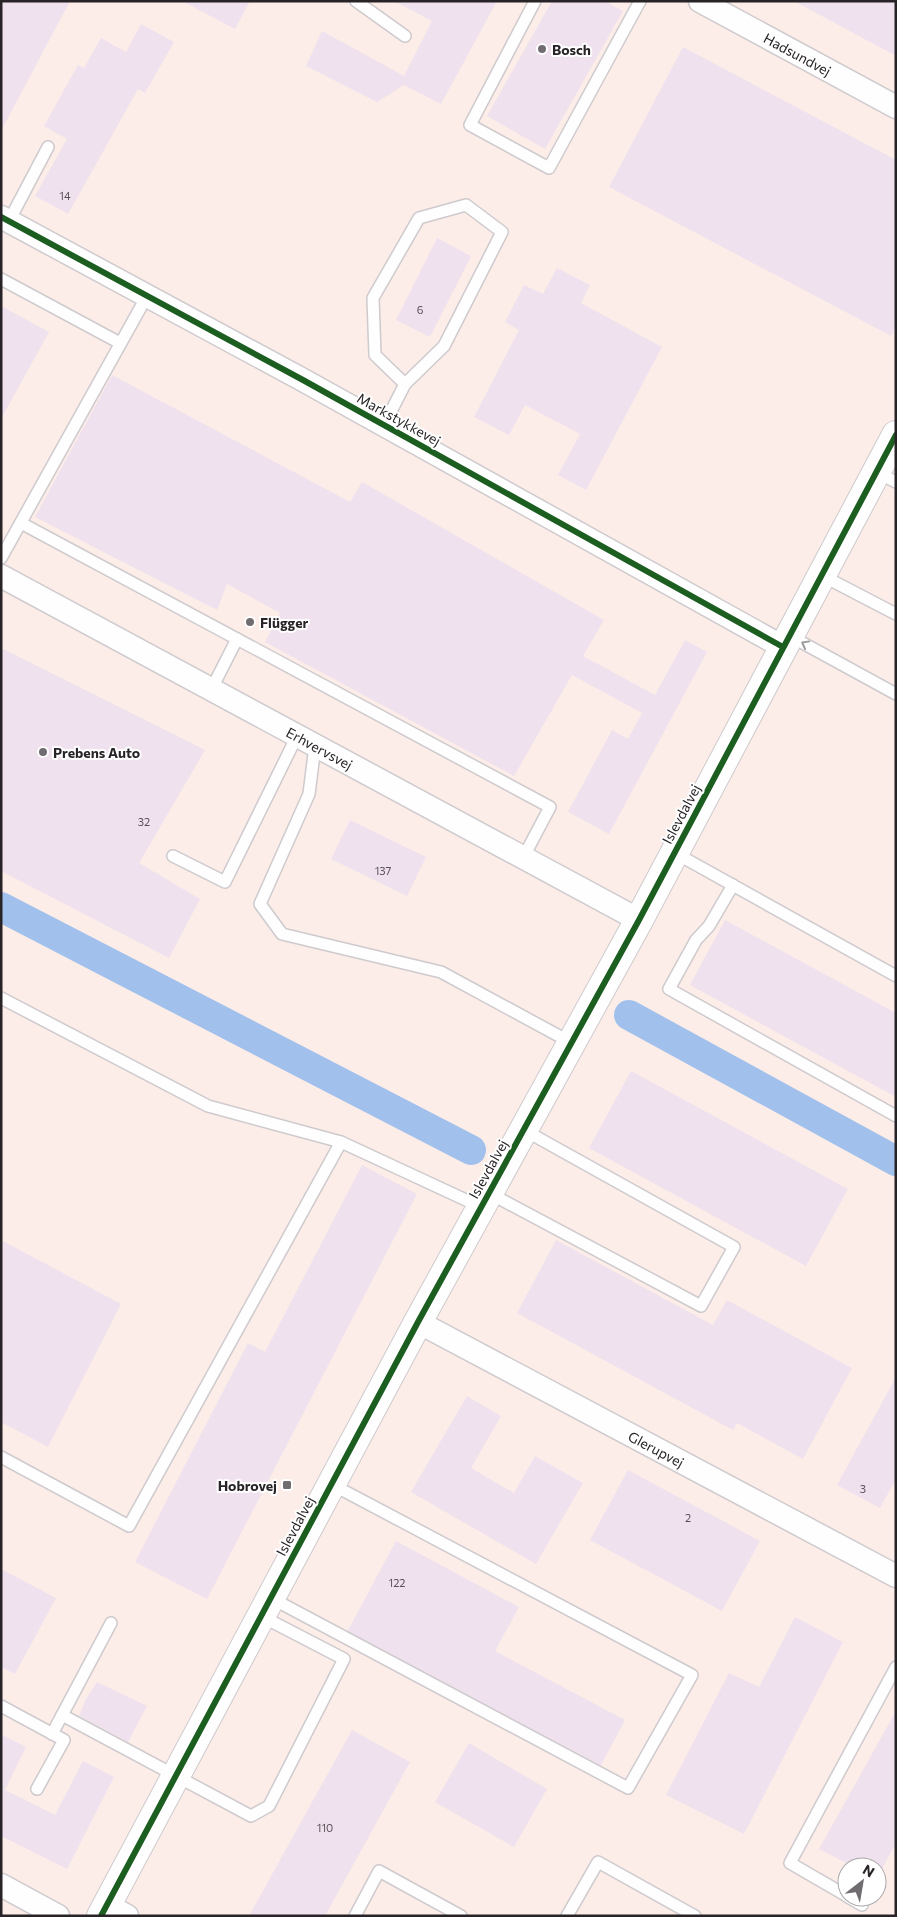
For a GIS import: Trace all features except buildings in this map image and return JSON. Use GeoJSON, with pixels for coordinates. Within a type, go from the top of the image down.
{"type":"FeatureCollection","features":[{"type":"Feature","properties":{"kind":"street","name":"Hadsundvej"},"geometry":{"type":"LineString","coordinates":[[700,1],[896,107]]}},
{"type":"Feature","properties":{"kind":"street","name":"Markstykkevej"},"geometry":{"type":"LineString","coordinates":[[5,219],[786,641]]}},
{"type":"Feature","properties":{"kind":"street","name":"Islevdalvej"},"geometry":{"type":"LineString","coordinates":[[112,1912],[176,1776],[418,1322],[640,920],[821,575],[886,477],[896,435]]}},
{"type":"Feature","properties":{"kind":"street","name":"Erhvervsvej"},"geometry":{"type":"LineString","coordinates":[[1,576],[640,920]]}},
{"type":"Feature","properties":{"kind":"street","name":"Glerupvej"},"geometry":{"type":"LineString","coordinates":[[418,1322],[896,1576]]}},
{"type":"Feature","properties":{"kind":"street"},"geometry":{"type":"LineString","coordinates":[[1,1885],[58,1916]]}},
{"type":"Feature","properties":{"kind":"lane"},"geometry":{"type":"LineString","coordinates":[[356,1],[405,36]]}},
{"type":"Feature","properties":{"kind":"lane"},"geometry":{"type":"LineString","coordinates":[[535,1],[470,125],[549,168],[640,1]]}},
{"type":"Feature","properties":{"kind":"lane","name":"Markstykkevej"},"geometry":{"type":"LineString","coordinates":[[5,219],[48,147]]}},
{"type":"Feature","properties":{"kind":"lane"},"geometry":{"type":"LineString","coordinates":[[384,425],[405,384],[444,346],[502,232],[466,205],[419,218],[373,298],[375,355],[405,384]]}},
{"type":"Feature","properties":{"kind":"lane"},"geometry":{"type":"LineString","coordinates":[[1,279],[120,343]]}},
{"type":"Feature","properties":{"kind":"lane"},"geometry":{"type":"LineString","coordinates":[[1,558],[147,296]]}},
{"type":"Feature","properties":{"kind":"lane"},"geometry":{"type":"LineString","coordinates":[[21,523],[550,807],[523,858]]}},
{"type":"Feature","properties":{"kind":"lane"},"geometry":{"type":"LineString","coordinates":[[821,575],[896,614]]}},
{"type":"Feature","properties":{"kind":"lane"},"geometry":{"type":"LineString","coordinates":[[211,690],[237,639]]}},
{"type":"Feature","properties":{"kind":"lane"},"geometry":{"type":"LineString","coordinates":[[786,641],[822,653],[896,694]]}},
{"type":"Feature","properties":{"kind":"lane"},"geometry":{"type":"LineString","coordinates":[[173,856],[225,882],[306,741]]}},
{"type":"Feature","properties":{"kind":"lane"},"geometry":{"type":"LineString","coordinates":[[306,741],[309,794],[260,904],[282,934],[441,972],[572,1044]]}},
{"type":"Feature","properties":{"kind":"lane"},"geometry":{"type":"LineString","coordinates":[[675,853],[896,976]]}},
{"type":"Feature","properties":{"kind":"lane"},"geometry":{"type":"LineString","coordinates":[[733,885],[709,926],[696,940],[668,988],[896,1116]]}},
{"type":"Feature","properties":{"kind":"lane"},"geometry":{"type":"LineString","coordinates":[[1,998],[208,1106],[340,1142],[485,1200],[701,1306],[734,1247],[524,1130]]}},
{"type":"Feature","properties":{"kind":"lane"},"geometry":{"type":"LineString","coordinates":[[1,1458],[129,1526],[340,1142]]}},
{"type":"Feature","properties":{"kind":"lane"},"geometry":{"type":"LineString","coordinates":[[266,1607],[628,1788],[692,1675],[331,1484]]}},
{"type":"Feature","properties":{"kind":"lane"},"geometry":{"type":"LineString","coordinates":[[62,1715],[251,1816],[269,1806],[344,1659],[266,1607]]}},
{"type":"Feature","properties":{"kind":"lane"},"geometry":{"type":"LineString","coordinates":[[52,1734],[111,1623]]}},
{"type":"Feature","properties":{"kind":"lane"},"geometry":{"type":"LineString","coordinates":[[837,1891],[790,1863],[896,1667]]}},
{"type":"Feature","properties":{"kind":"lane"},"geometry":{"type":"LineString","coordinates":[[1,1706],[64,1740],[37,1789]]}},
{"type":"Feature","properties":{"kind":"lane"},"geometry":{"type":"LineString","coordinates":[[567,1916],[598,1862],[695,1916]]}},
{"type":"Feature","properties":{"kind":"lane"},"geometry":{"type":"LineString","coordinates":[[356,1916],[379,1871],[461,1916]]}},
{"type":"Feature","properties":{"kind":"shaded area"},"geometry":{"type":"Polygon","coordinates":[[[1,1],[896,1],[896,1916],[1,1916],[1,1]]]}},
{"type":"Feature","properties":{"kind":"waterway"},"geometry":{"type":"LineString","coordinates":[[1,907],[471,1150]]}},
{"type":"Feature","properties":{"kind":"waterway"},"geometry":{"type":"LineString","coordinates":[[629,1015],[896,1161]]}},
{"type":"Feature","properties":{"kind":"cycle path"},"geometry":{"type":"LineString","coordinates":[[1,217],[303,380],[783,647]]}},
{"type":"Feature","properties":{"kind":"cycle path"},"geometry":{"type":"LineString","coordinates":[[101,1916],[418,1322],[639,920],[896,435]]}},
{"type":"Feature","properties":{"kind":"place","name":"Bosch"},"geometry":{"type":"Point","coordinates":[542,49]}},
{"type":"Feature","properties":{"kind":"place","name":"Flügger"},"geometry":{"type":"Point","coordinates":[250,622]}},
{"type":"Feature","properties":{"kind":"place","name":"Prebens Auto"},"geometry":{"type":"Point","coordinates":[43,752]}},
{"type":"Feature","properties":{"kind":"place","name":"Hobrovej"},"geometry":{"type":"Point","coordinates":[287,1485]}}]}
